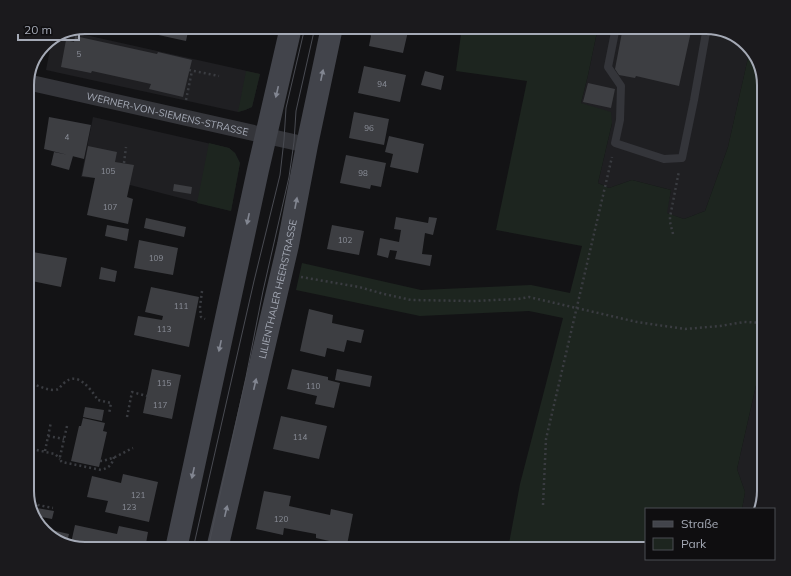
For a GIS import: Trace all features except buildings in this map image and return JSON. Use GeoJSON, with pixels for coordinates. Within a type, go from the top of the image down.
{"type":"FeatureCollection","features":[{"type":"Feature","properties":{"kind":"main road"},"geometry":{"type":"LineString","coordinates":[[178,542],[289,34]]}},
{"type":"Feature","properties":{"kind":"main road","name":"LILIENTHALER HEERSTRASSE"},"geometry":{"type":"LineString","coordinates":[[219,542],[281,273],[331,34]]}},
{"type":"Feature","properties":{"kind":"street","name":"WERNER-VON-SIEMENS-STRASSE"},"geometry":{"type":"LineString","coordinates":[[34,84],[307,145]]}},
{"type":"Feature","properties":{"kind":"lane"},"geometry":{"type":"LineString","coordinates":[[615,34],[608,68],[621,86],[620,120],[615,143],[664,159],[682,158],[706,34]]}},
{"type":"Feature","properties":{"kind":"path"},"geometry":{"type":"LineString","coordinates":[[182,117],[191,70],[219,76]]}},
{"type":"Feature","properties":{"kind":"path"},"geometry":{"type":"LineString","coordinates":[[543,505],[546,439],[615,143]]}},
{"type":"Feature","properties":{"kind":"path"},"geometry":{"type":"LineString","coordinates":[[124,163],[126,147]]}},
{"type":"Feature","properties":{"kind":"path"},"geometry":{"type":"LineString","coordinates":[[673,234],[670,217],[682,158]]}},
{"type":"Feature","properties":{"kind":"path"},"geometry":{"type":"LineString","coordinates":[[281,273],[359,287],[411,300],[473,301],[518,299],[529,297],[648,324],[685,329],[744,322],[757,323]]}},
{"type":"Feature","properties":{"kind":"path"},"geometry":{"type":"LineString","coordinates":[[34,384],[46,389],[56,390],[60,389],[64,383],[70,380],[78,380],[91,389],[98,400],[110,403],[109,414]]}},
{"type":"Feature","properties":{"kind":"path"},"geometry":{"type":"LineString","coordinates":[[128,417],[132,392],[147,396]]}},
{"type":"Feature","properties":{"kind":"path"},"geometry":{"type":"LineString","coordinates":[[45,451],[52,422]]}},
{"type":"Feature","properties":{"kind":"path"},"geometry":{"type":"LineString","coordinates":[[60,460],[67,426]]}},
{"type":"Feature","properties":{"kind":"path"},"geometry":{"type":"LineString","coordinates":[[48,436],[64,439]]}},
{"type":"Feature","properties":{"kind":"path"},"geometry":{"type":"LineString","coordinates":[[100,461],[108,460],[133,448]]}},
{"type":"Feature","properties":{"kind":"path"},"geometry":{"type":"LineString","coordinates":[[34,449],[55,454],[62,462],[101,470],[112,464],[114,457]]}},
{"type":"Feature","properties":{"kind":"path"},"geometry":{"type":"LineString","coordinates":[[36,503],[38,505],[54,508]]}},
{"type":"Feature","properties":{"kind":"shaded area"},"geometry":{"type":"Polygon","coordinates":[[[81,34],[260,74],[252,107],[238,112],[46,70],[50,48],[59,41],[81,34]]]}},
{"type":"Feature","properties":{"kind":"shaded area"},"geometry":{"type":"Polygon","coordinates":[[[597,34],[713,34],[732,41],[747,54],[748,56],[728,147],[705,211],[684,219],[666,213],[671,190],[632,180],[609,188],[598,183],[612,123],[581,103],[597,34]]]}},
{"type":"Feature","properties":{"kind":"shaded area"},"geometry":{"type":"Polygon","coordinates":[[[93,117],[229,148],[235,153],[240,163],[231,211],[130,185],[95,178],[81,177],[93,117]]]}},
{"type":"Feature","properties":{"kind":"shaded area"},"geometry":{"type":"Polygon","coordinates":[[[757,381],[757,498],[754,508],[742,508],[745,492],[737,469],[757,381]]]}},
{"type":"Feature","properties":{"kind":"green space"},"geometry":{"type":"Polygon","coordinates":[[[461,34],[597,34],[581,103],[611,112],[612,123],[598,183],[609,188],[632,180],[671,190],[667,213],[684,219],[705,211],[728,147],[748,56],[752,62],[757,78],[757,381],[737,469],[745,492],[742,508],[645,508],[645,542],[509,542],[520,484],[563,318],[529,311],[420,316],[296,290],[302,263],[421,290],[531,285],[570,293],[582,246],[496,230],[527,81],[456,71],[461,34]]]}},
{"type":"Feature","properties":{"kind":"green space"},"geometry":{"type":"Polygon","coordinates":[[[246,71],[260,74],[252,107],[238,112],[246,71]]]}},
{"type":"Feature","properties":{"kind":"green space"},"geometry":{"type":"Polygon","coordinates":[[[209,143],[229,148],[235,153],[240,163],[231,211],[197,203],[209,143]]]}},
{"type":"Feature","properties":{"kind":"tram line"},"geometry":{"type":"LineString","coordinates":[[195,542],[254,281],[280,175],[286,108],[303,34]]}},
{"type":"Feature","properties":{"kind":"tram line"},"geometry":{"type":"LineString","coordinates":[[210,542],[289,177],[294,142],[296,111],[313,34]]}}]}
